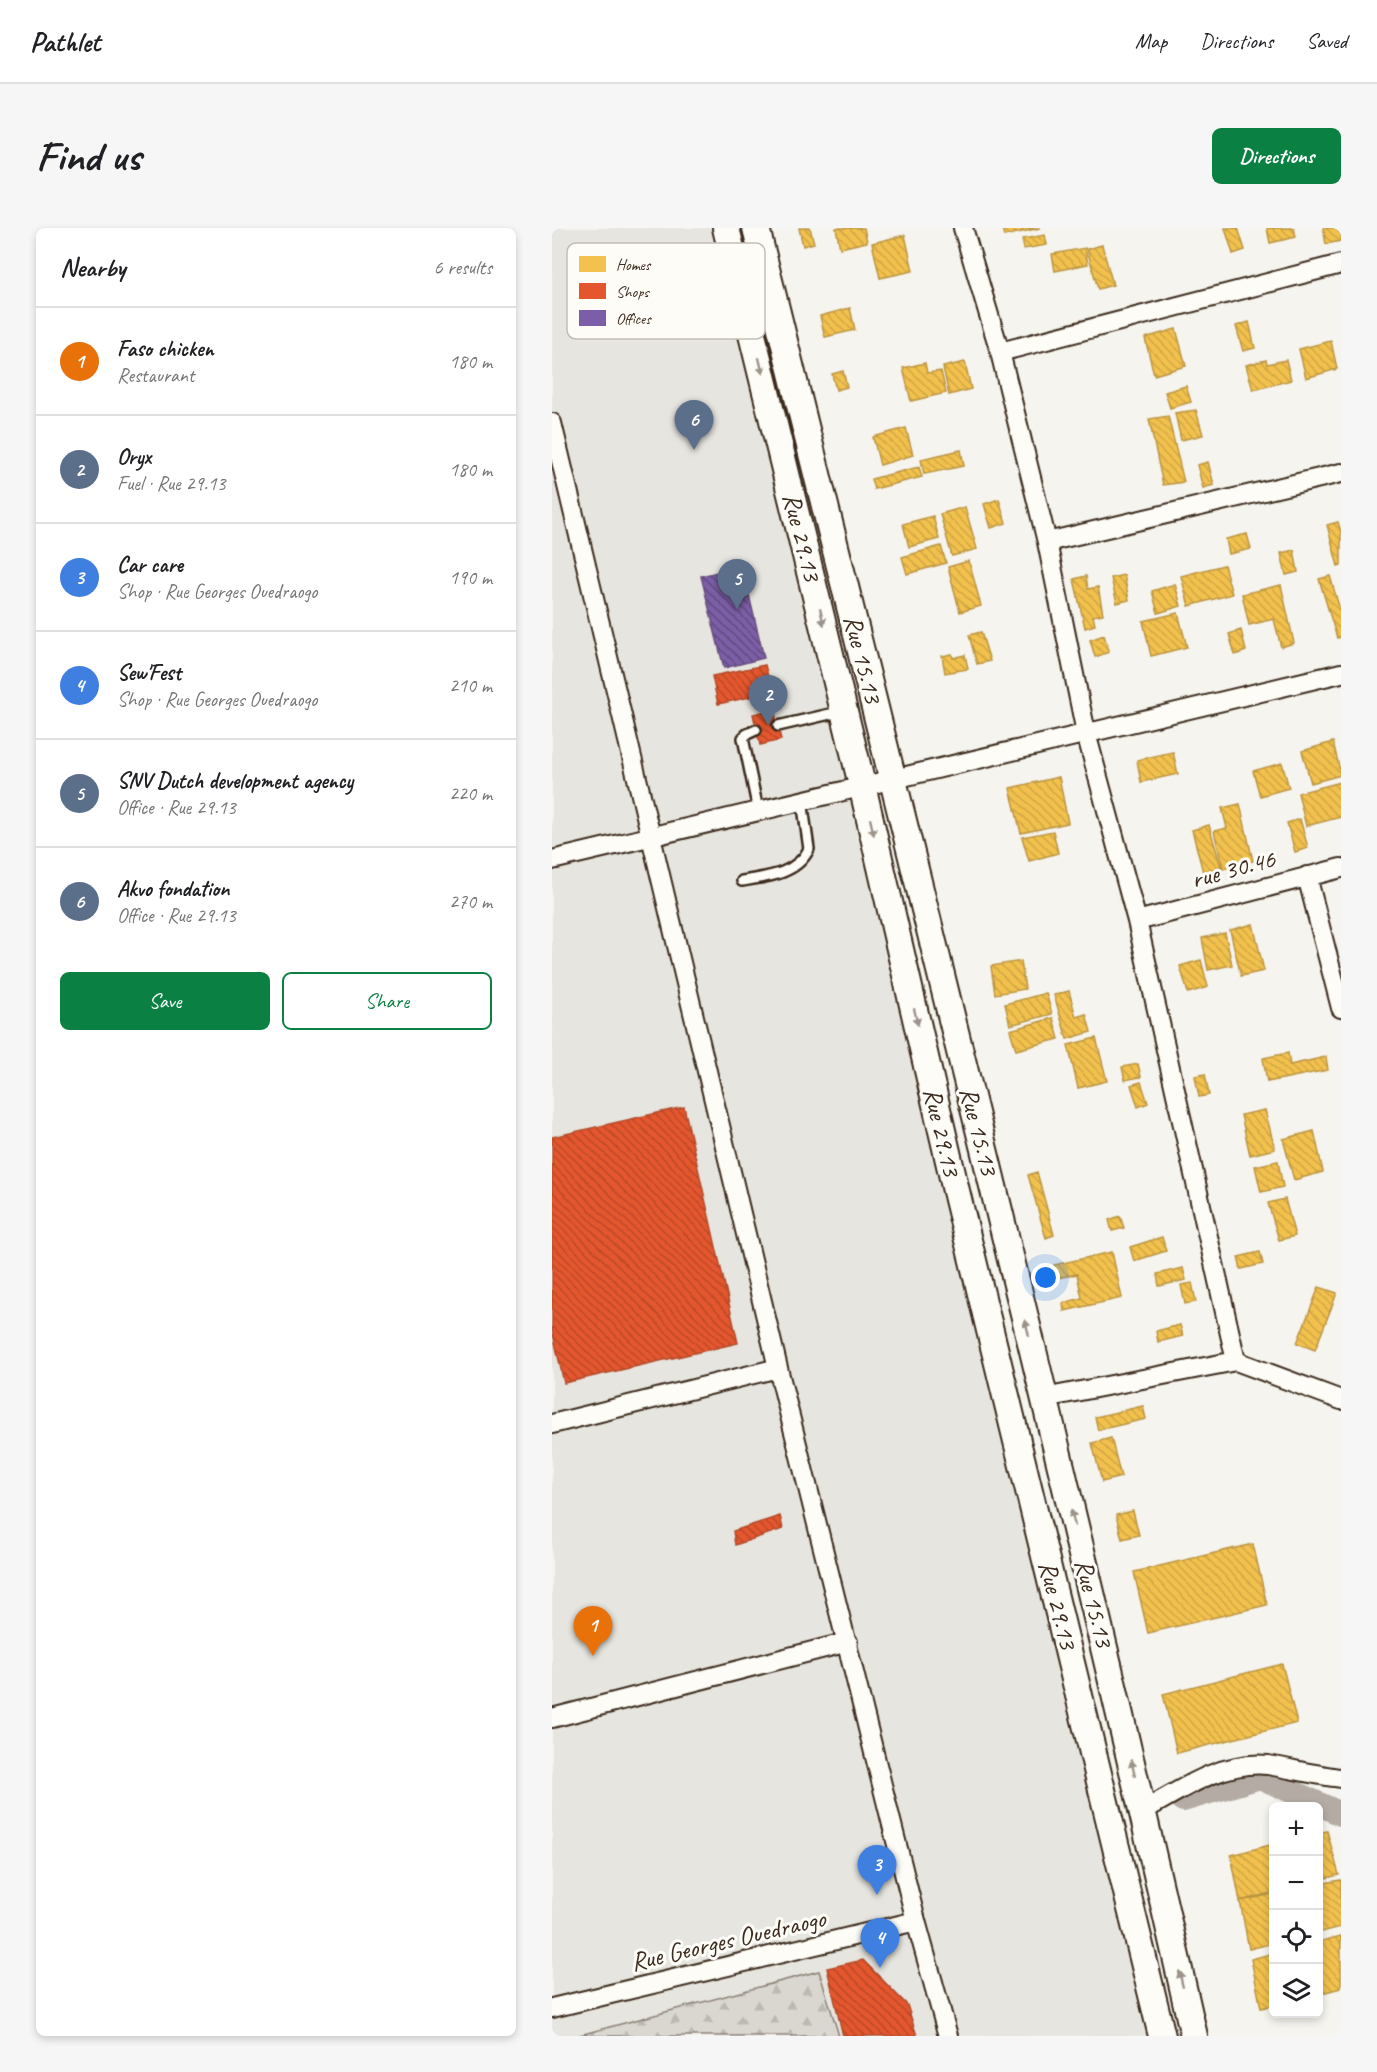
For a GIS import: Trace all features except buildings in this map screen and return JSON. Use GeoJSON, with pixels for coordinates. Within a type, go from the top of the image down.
{"type":"FeatureCollection","features":[{"type":"Feature","properties":{"kind":"main road","name":"Rue 29.13"},"geometry":{"type":"LineString","coordinates":[[726,228],[730,243]]}},
{"type":"Feature","properties":{"kind":"main road","name":"Rue 15.13"},"geometry":{"type":"LineString","coordinates":[[756,228],[760,243]]}},
{"type":"Feature","properties":{"kind":"main road","name":"Rue 15.13"},"geometry":{"type":"LineString","coordinates":[[765,264],[1044,1398],[1143,1811],[1194,2036]]}},
{"type":"Feature","properties":{"kind":"main road","name":"Rue 29.13"},"geometry":{"type":"LineString","coordinates":[[753,339],[862,785],[959,1203],[1162,2036]]}},
{"type":"Feature","properties":{"kind":"street"},"geometry":{"type":"LineString","coordinates":[[963,228],[1000,352],[1047,542],[1086,733],[1137,921],[1236,1361]]}},
{"type":"Feature","properties":{"kind":"street"},"geometry":{"type":"LineString","coordinates":[[1000,352],[1341,264]]}},
{"type":"Feature","properties":{"kind":"street"},"geometry":{"type":"LineString","coordinates":[[552,423],[778,1368],[916,1921],[948,2036]]}},
{"type":"Feature","properties":{"kind":"street"},"geometry":{"type":"LineString","coordinates":[[1047,542],[1341,472]]}},
{"type":"Feature","properties":{"kind":"street"},"geometry":{"type":"LineString","coordinates":[[552,860],[1341,673]]}},
{"type":"Feature","properties":{"kind":"street","name":"rue 30.46"},"geometry":{"type":"LineString","coordinates":[[1137,921],[1341,868]]}},
{"type":"Feature","properties":{"kind":"street"},"geometry":{"type":"LineString","coordinates":[[1308,876],[1341,1008]]}},
{"type":"Feature","properties":{"kind":"street"},"geometry":{"type":"LineString","coordinates":[[1044,1398],[1236,1361],[1341,1400]]}},
{"type":"Feature","properties":{"kind":"street"},"geometry":{"type":"LineString","coordinates":[[552,1424],[778,1368]]}},
{"type":"Feature","properties":{"kind":"street"},"geometry":{"type":"LineString","coordinates":[[552,1718],[848,1642]]}},
{"type":"Feature","properties":{"kind":"street"},"geometry":{"type":"LineString","coordinates":[[1143,1811],[1201,1779],[1241,1766],[1266,1765],[1341,1778]]}},
{"type":"Feature","properties":{"kind":"street","name":"Rue Georges Ouedraogo"},"geometry":{"type":"LineString","coordinates":[[552,2008],[916,1921]]}},
{"type":"Feature","properties":{"kind":"lane"},"geometry":{"type":"LineString","coordinates":[[778,726],[844,711]]}},
{"type":"Feature","properties":{"kind":"lane"},"geometry":{"type":"LineString","coordinates":[[756,730],[743,738],[758,810]]}},
{"type":"Feature","properties":{"kind":"lane"},"geometry":{"type":"LineString","coordinates":[[742,881],[770,876],[793,868],[806,855],[809,849],[802,800]]}},
{"type":"Feature","properties":{"kind":"shaded area"},"geometry":{"type":"Polygon","coordinates":[[[552,228],[726,228],[730,243],[567,243],[567,339],[753,339],[1162,2036],[552,2036],[552,228]]]}},
{"type":"Feature","properties":{"kind":"green space"},"geometry":{"type":"Polygon","coordinates":[[[819,1971],[839,2036],[576,2036],[819,1971]]]}},
{"type":"Feature","properties":{"kind":"waterway"},"geometry":{"type":"LineString","coordinates":[[1183,1800],[1260,1777],[1341,1814]]}},
{"type":"Feature","properties":{"kind":"place","name":"Akvo fondation"},"geometry":{"type":"Point","coordinates":[694,450]}},
{"type":"Feature","properties":{"kind":"place","name":"SNV Dutch development agency"},"geometry":{"type":"Point","coordinates":[737,609]}},
{"type":"Feature","properties":{"kind":"place","name":"Oryx"},"geometry":{"type":"Point","coordinates":[768,725]}},
{"type":"Feature","properties":{"kind":"place","name":"Faso chicken"},"geometry":{"type":"Point","coordinates":[593,1656]}},
{"type":"Feature","properties":{"kind":"place","name":"Car care"},"geometry":{"type":"Point","coordinates":[877,1895]}},
{"type":"Feature","properties":{"kind":"place","name":"Sew'Fest"},"geometry":{"type":"Point","coordinates":[880,1968]}}]}
